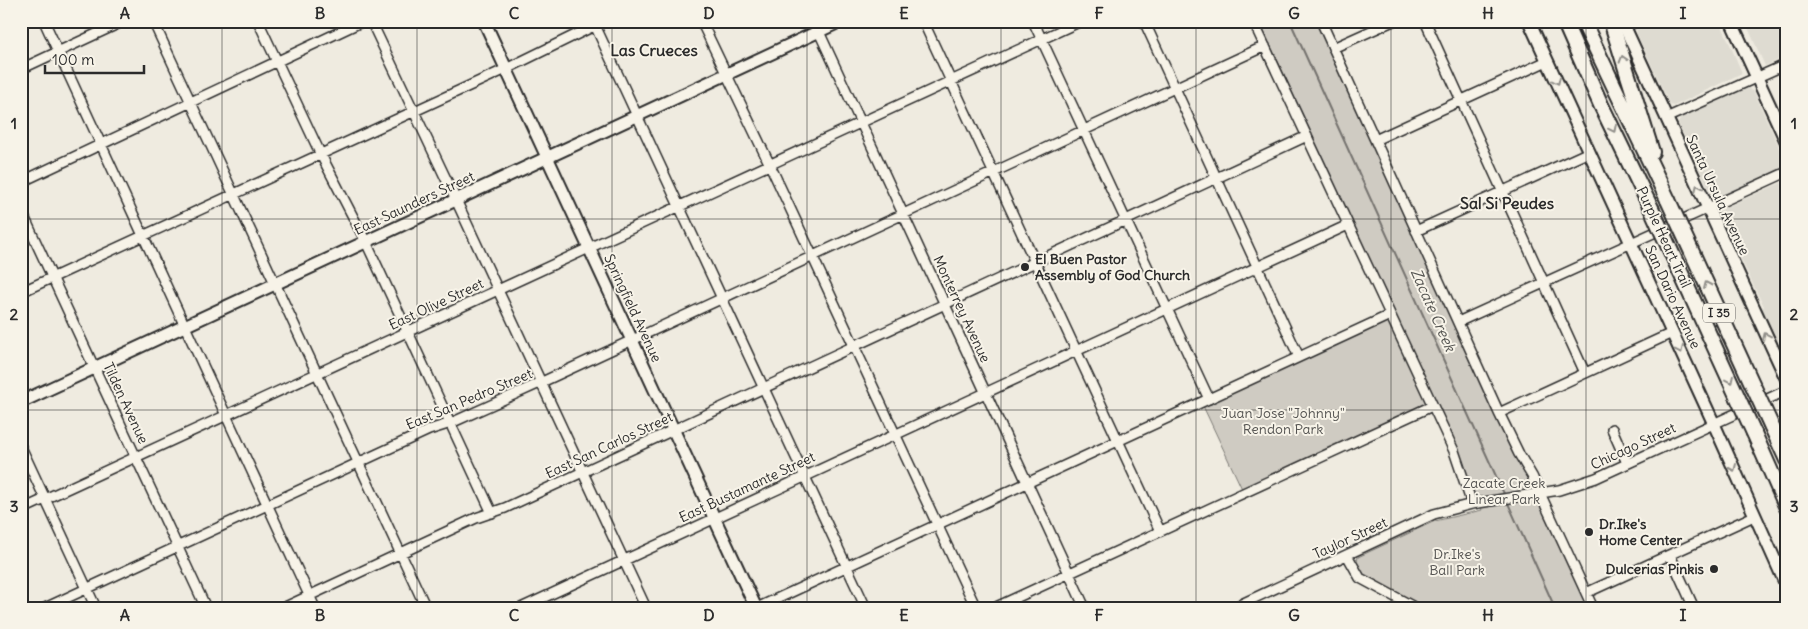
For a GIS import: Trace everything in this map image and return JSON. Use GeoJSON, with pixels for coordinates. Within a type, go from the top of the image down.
{"type":"FeatureCollection","features":[{"type":"Feature","properties":{"kind":"highway"},"geometry":{"type":"LineString","coordinates":[[1555,21],[1602,105]]}},
{"type":"Feature","properties":{"kind":"highway","name":"Purple Heart Trail"},"geometry":{"type":"LineString","coordinates":[[1564,21],[1652,208],[1787,508]]}},
{"type":"Feature","properties":{"kind":"highway","name":"Purple Heart Trail"},"geometry":{"type":"LineString","coordinates":[[1583,21],[1656,173],[1787,460]]}},
{"type":"Feature","properties":{"kind":"highway"},"geometry":{"type":"LineString","coordinates":[[1611,21],[1651,145],[1656,173]]}},
{"type":"Feature","properties":{"kind":"highway"},"geometry":{"type":"LineString","coordinates":[[1779,491],[1787,516]]}},
{"type":"Feature","properties":{"kind":"main road","name":"Springfield Avenue"},"geometry":{"type":"LineString","coordinates":[[484,21],[756,608]]}},
{"type":"Feature","properties":{"kind":"main road","name":"East Saunders Street"},"geometry":{"type":"LineString","coordinates":[[21,402],[726,74],[816,26],[841,21]]}},
{"type":"Feature","properties":{"kind":"main road","name":"San Dario Avenue"},"geometry":{"type":"LineString","coordinates":[[1529,21],[1787,587]]}},
{"type":"Feature","properties":{"kind":"main road"},"geometry":{"type":"LineString","coordinates":[[1731,21],[1787,143]]}},
{"type":"Feature","properties":{"kind":"main road","name":"Santa Ursula Avenue"},"geometry":{"type":"LineString","coordinates":[[1623,24],[1787,380]]}},
{"type":"Feature","properties":{"kind":"street"},"geometry":{"type":"LineString","coordinates":[[44,21],[315,608]]}},
{"type":"Feature","properties":{"kind":"street"},"geometry":{"type":"LineString","coordinates":[[21,69],[124,21]]}},
{"type":"Feature","properties":{"kind":"street"},"geometry":{"type":"LineString","coordinates":[[154,21],[426,608]]}},
{"type":"Feature","properties":{"kind":"street"},"geometry":{"type":"LineString","coordinates":[[258,21],[320,153],[366,242],[492,513]]}},
{"type":"Feature","properties":{"kind":"street"},"geometry":{"type":"LineString","coordinates":[[21,182],[363,21]]}},
{"type":"Feature","properties":{"kind":"street"},"geometry":{"type":"LineString","coordinates":[[371,21],[542,382],[646,608]]}},
{"type":"Feature","properties":{"kind":"street"},"geometry":{"type":"LineString","coordinates":[[21,292],[506,68],[594,23],[604,21]]}},
{"type":"Feature","properties":{"kind":"street"},"geometry":{"type":"LineString","coordinates":[[702,21],[976,608]]}},
{"type":"Feature","properties":{"kind":"street"},"geometry":{"type":"LineString","coordinates":[[922,21],[952,81],[1160,531]]}},
{"type":"Feature","properties":{"kind":"street"},"geometry":{"type":"LineString","coordinates":[[1033,21],[1209,398]]}},
{"type":"Feature","properties":{"kind":"street","name":"East Olive Street"},"geometry":{"type":"LineString","coordinates":[[21,510],[1081,21]]}},
{"type":"Feature","properties":{"kind":"street"},"geometry":{"type":"LineString","coordinates":[[1144,21],[1299,357]]}},
{"type":"Feature","properties":{"kind":"street"},"geometry":{"type":"LineString","coordinates":[[1254,21],[1454,451],[1472,504]]}},
{"type":"Feature","properties":{"kind":"street"},"geometry":{"type":"LineString","coordinates":[[1320,21],[1499,413],[1532,476],[1593,608]]}},
{"type":"Feature","properties":{"kind":"street"},"geometry":{"type":"LineString","coordinates":[[1333,48],[1393,21]]}},
{"type":"Feature","properties":{"kind":"street"},"geometry":{"type":"LineString","coordinates":[[1425,21],[1585,373]]}},
{"type":"Feature","properties":{"kind":"street"},"geometry":{"type":"LineString","coordinates":[[1623,24],[1638,21]]}},
{"type":"Feature","properties":{"kind":"street"},"geometry":{"type":"LineString","coordinates":[[594,23],[866,608]]}},
{"type":"Feature","properties":{"kind":"street","name":"Monterrey Avenue"},"geometry":{"type":"LineString","coordinates":[[816,26],[1086,608]]}},
{"type":"Feature","properties":{"kind":"street","name":"East San Pedro Street"},"geometry":{"type":"LineString","coordinates":[[45,608],[358,462],[429,430],[451,424],[632,341],[1265,46]]}},
{"type":"Feature","properties":{"kind":"street"},"geometry":{"type":"LineString","coordinates":[[1374,140],[1547,61]]}},
{"type":"Feature","properties":{"kind":"street"},"geometry":{"type":"LineString","coordinates":[[1666,118],[1787,64]]}},
{"type":"Feature","properties":{"kind":"street","name":"East San Carlos Street"},"geometry":{"type":"LineString","coordinates":[[283,608],[476,518],[505,508],[1307,136]]}},
{"type":"Feature","properties":{"kind":"street"},"geometry":{"type":"LineString","coordinates":[[1416,231],[1589,152]]}},
{"type":"Feature","properties":{"kind":"street"},"geometry":{"type":"LineString","coordinates":[[1458,322],[1787,172]]}},
{"type":"Feature","properties":{"kind":"street","name":"Tilden Avenue"},"geometry":{"type":"LineString","coordinates":[[21,210],[206,608]]}},
{"type":"Feature","properties":{"kind":"street","name":"East Bustamante Street"},"geometry":{"type":"LineString","coordinates":[[521,608],[1348,225]]}},
{"type":"Feature","properties":{"kind":"street"},"geometry":{"type":"LineString","coordinates":[[756,608],[1390,315]]}},
{"type":"Feature","properties":{"kind":"street"},"geometry":{"type":"LineString","coordinates":[[1499,413],[1672,333]]}},
{"type":"Feature","properties":{"kind":"street","name":"Chicago Street"},"geometry":{"type":"LineString","coordinates":[[1483,503],[1577,485],[1787,390]]}},
{"type":"Feature","properties":{"kind":"street"},"geometry":{"type":"LineString","coordinates":[[994,608],[1432,406]]}},
{"type":"Feature","properties":{"kind":"street"},"geometry":{"type":"LineString","coordinates":[[1612,429],[1627,464]]}},
{"type":"Feature","properties":{"kind":"street"},"geometry":{"type":"LineString","coordinates":[[21,447],[96,608]]}},
{"type":"Feature","properties":{"kind":"street","name":"Taylor Street"},"geometry":{"type":"LineString","coordinates":[[1233,608],[1434,514],[1483,503]]}},
{"type":"Feature","properties":{"kind":"street"},"geometry":{"type":"LineString","coordinates":[[1586,592],[1754,516]]}},
{"type":"Feature","properties":{"kind":"street"},"geometry":{"type":"LineString","coordinates":[[1347,555],[1360,578],[1412,606],[1410,608]]}},
{"type":"Feature","properties":{"kind":"street"},"geometry":{"type":"LineString","coordinates":[[1670,555],[1694,608]]}},
{"type":"Feature","properties":{"kind":"shaded area"},"geometry":{"type":"Polygon","coordinates":[[[1649,21],[1720,21],[1742,73],[1674,106],[1670,105],[1637,34],[1636,27],[1649,21]]]}},
{"type":"Feature","properties":{"kind":"shaded area"},"geometry":{"type":"Polygon","coordinates":[[[1745,21],[1787,21],[1787,56],[1765,66],[1745,21]]]}},
{"type":"Feature","properties":{"kind":"shaded area"},"geometry":{"type":"Polygon","coordinates":[[[1747,86],[1751,91],[1753,90],[1785,160],[1783,161],[1782,169],[1716,199],[1712,196],[1678,123],[1679,117],[1747,86]]]}},
{"type":"Feature","properties":{"kind":"shaded area"},"geometry":{"type":"Polygon","coordinates":[[[1787,180],[1787,360],[1762,308],[1764,306],[1719,212],[1787,180]]]}},
{"type":"Feature","properties":{"kind":"green space","name":"Zacate Creek Linear Park"},"geometry":{"type":"Polygon","coordinates":[[[1259,21],[1317,21],[1503,431],[1530,479],[1589,608],[1417,608],[1419,604],[1367,578],[1355,562],[1358,557],[1435,521],[1482,510],[1474,496],[1460,454],[1259,21]]]}},
{"type":"Feature","properties":{"kind":"green space","name":"Juan Jose \"Johnny\" Rendon Park"},"geometry":{"type":"Polygon","coordinates":[[[1386,321],[1390,323],[1426,401],[1425,405],[1243,491],[1203,406],[1386,321]]]}},
{"type":"Feature","properties":{"kind":"waterway","name":"Zacate Creek"},"geometry":{"type":"LineString","coordinates":[[1290,21],[1505,496]]}},
{"type":"Feature","properties":{"kind":"waterway","name":"Zacate Creek"},"geometry":{"type":"LineString","coordinates":[[1507,501],[1555,608]]}},
{"type":"Feature","properties":{"kind":"place","name":"El Buen Pastor Assembly of God Church"},"geometry":{"type":"Point","coordinates":[1025,267]}},
{"type":"Feature","properties":{"kind":"place","name":"Dr.Ike's Home Center"},"geometry":{"type":"Point","coordinates":[1589,532]}},
{"type":"Feature","properties":{"kind":"place","name":"Dulcerias Pinkis"},"geometry":{"type":"Point","coordinates":[1714,569]}},
{"type":"Feature","properties":{"kind":"district","name":"Las Crueces"},"geometry":{"type":"Point","coordinates":[654,50]}},
{"type":"Feature","properties":{"kind":"district","name":"Sal Si Peudes"},"geometry":{"type":"Point","coordinates":[1507,203]}},
{"type":"Feature","properties":{"kind":"park label","name":"Dr.Ike's Ball Park"},"geometry":{"type":"Point","coordinates":[1457,562]}}]}
